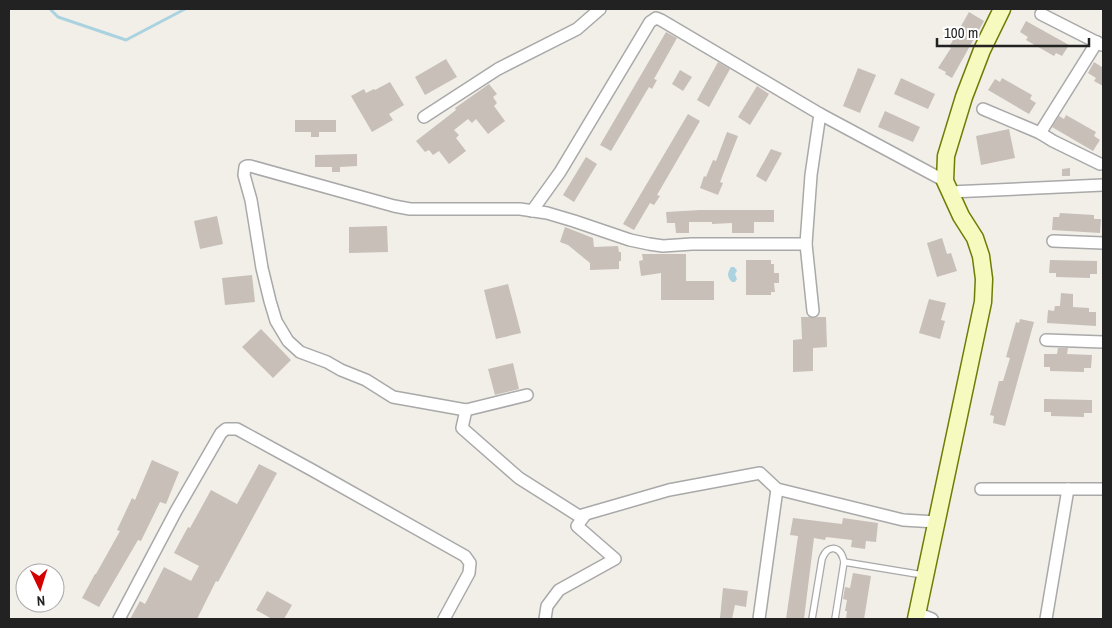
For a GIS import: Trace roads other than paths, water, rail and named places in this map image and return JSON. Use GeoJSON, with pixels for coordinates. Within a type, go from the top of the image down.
{"type":"FeatureCollection","features":[{"type":"Feature","properties":{"kind":"main road"},"geometry":{"type":"LineString","coordinates":[[922,617],[925,575],[983,302],[984,279],[981,256],[975,238],[961,216],[948,187],[946,156],[964,97],[982,50],[1002,9]]}},
{"type":"Feature","properties":{"kind":"street"},"geometry":{"type":"LineString","coordinates":[[424,117],[498,69],[577,29],[600,9]]}},
{"type":"Feature","properties":{"kind":"street"},"geometry":{"type":"LineString","coordinates":[[1040,133],[1101,43],[1041,14]]}},
{"type":"Feature","properties":{"kind":"street"},"geometry":{"type":"LineString","coordinates":[[532,211],[560,172],[650,22],[656,18],[948,187],[1099,185],[1102,162],[983,109]]}},
{"type":"Feature","properties":{"kind":"street"},"geometry":{"type":"LineString","coordinates":[[813,310],[806,244],[811,174],[820,114]]}},
{"type":"Feature","properties":{"kind":"street"},"geometry":{"type":"LineString","coordinates":[[527,395],[466,410],[393,397],[366,380],[300,352],[288,341],[276,321],[270,301],[262,268],[251,200],[244,175],[245,167],[250,166],[410,209],[520,209],[547,213],[648,244],[663,246],[692,244],[806,244]]}},
{"type":"Feature","properties":{"kind":"street"},"geometry":{"type":"LineString","coordinates":[[1053,241],[1103,243]]}},
{"type":"Feature","properties":{"kind":"street"},"geometry":{"type":"LineString","coordinates":[[1046,340],[1103,342]]}},
{"type":"Feature","properties":{"kind":"street"},"geometry":{"type":"LineString","coordinates":[[466,410],[462,428],[519,478],[579,516],[669,490],[760,473],[777,489],[903,520],[936,522]]}},
{"type":"Feature","properties":{"kind":"street"},"geometry":{"type":"LineString","coordinates":[[119,619],[176,511],[220,433],[226,429],[237,429],[465,556],[470,563],[469,573],[444,619]]}},
{"type":"Feature","properties":{"kind":"street"},"geometry":{"type":"LineString","coordinates":[[759,619],[777,489]]}},
{"type":"Feature","properties":{"kind":"street"},"geometry":{"type":"LineString","coordinates":[[981,489],[1103,489]]}},
{"type":"Feature","properties":{"kind":"street"},"geometry":{"type":"LineString","coordinates":[[1046,619],[1068,489]]}},
{"type":"Feature","properties":{"kind":"street"},"geometry":{"type":"LineString","coordinates":[[545,619],[547,606],[558,590],[615,559],[576,526],[585,514]]}},
{"type":"Feature","properties":{"kind":"lane"},"geometry":{"type":"LineString","coordinates":[[812,619],[822,559],[824,554],[832,548],[842,554],[844,562],[835,619]]}},
{"type":"Feature","properties":{"kind":"lane"},"geometry":{"type":"LineString","coordinates":[[844,562],[925,575]]}},
{"type":"Feature","properties":{"kind":"water"},"geometry":{"type":"Polygon","coordinates":[[[731,267],[734,267],[737,271],[735,282],[732,282],[728,277],[731,267]]]}},
{"type":"Feature","properties":{"kind":"waterway"},"geometry":{"type":"LineString","coordinates":[[50,9],[58,17],[126,40],[185,9]]}}]}
